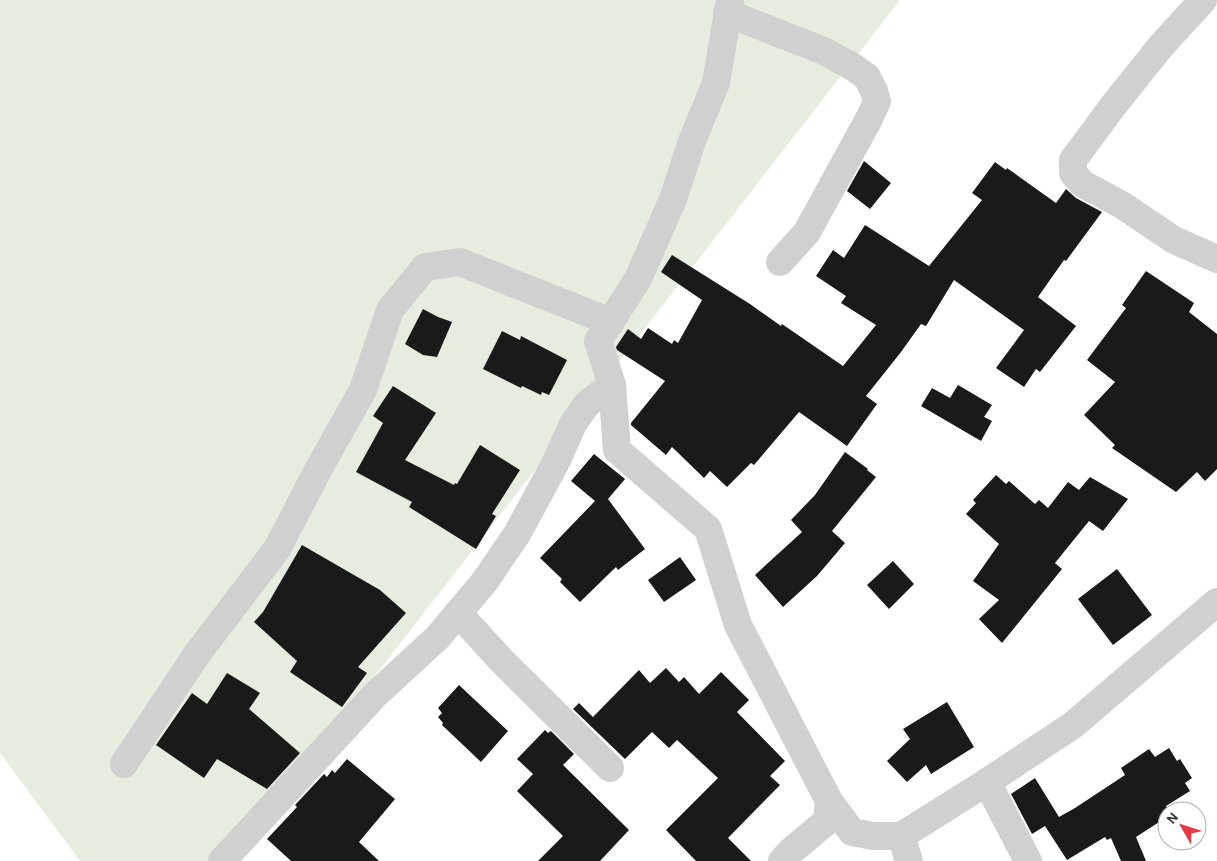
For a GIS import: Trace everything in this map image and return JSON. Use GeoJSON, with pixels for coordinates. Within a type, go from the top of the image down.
{"type":"FeatureCollection","features":[{"type":"Feature","properties":{"kind":"street"},"geometry":{"type":"LineString","coordinates":[[1203,0],[1161,46],[1113,106],[1073,160],[1073,173],[1084,184],[1122,205],[1174,240],[1217,259]]}},
{"type":"Feature","properties":{"kind":"street"},"geometry":{"type":"LineString","coordinates":[[780,262],[807,232],[870,117],[876,100],[867,77],[853,67],[824,51],[729,6],[716,83],[692,141],[673,199],[638,279],[598,341],[612,385],[618,450],[708,529],[738,625],[830,801],[852,832],[873,836],[905,849],[987,782],[1072,725],[1217,602]]}},
{"type":"Feature","properties":{"kind":"street"},"geometry":{"type":"LineString","coordinates":[[124,764],[197,654],[277,549],[362,390],[390,310],[424,267],[460,262],[611,322]]}},
{"type":"Feature","properties":{"kind":"street"},"geometry":{"type":"LineString","coordinates":[[222,861],[375,694],[436,638],[485,581],[517,534],[556,462],[573,424],[587,404],[612,385]]}},
{"type":"Feature","properties":{"kind":"street"},"geometry":{"type":"LineString","coordinates":[[458,613],[502,661],[610,768]]}},
{"type":"Feature","properties":{"kind":"street"},"geometry":{"type":"LineString","coordinates":[[987,782],[1028,861]]}},
{"type":"Feature","properties":{"kind":"street"},"geometry":{"type":"LineString","coordinates":[[782,861],[827,821],[830,801]]}},
{"type":"Feature","properties":{"kind":"shaded area"},"geometry":{"type":"Polygon","coordinates":[[[0,0],[900,0],[231,861],[80,861],[0,753],[0,0]]]}},
{"type":"Feature","properties":{"kind":"building"},"geometry":{"type":"Polygon","coordinates":[[[864,161],[891,183],[870,209],[847,191],[864,161]]]}},
{"type":"Feature","properties":{"kind":"building"},"geometry":{"type":"Polygon","coordinates":[[[995,162],[1006,170],[1007,168],[1056,203],[1066,189],[1076,198],[1102,212],[1038,297],[1076,326],[1040,372],[1036,369],[1024,387],[996,368],[1024,330],[954,280],[926,326],[921,324],[866,396],[877,404],[847,446],[799,412],[754,465],[751,463],[727,487],[710,471],[704,478],[672,447],[666,455],[631,425],[665,381],[617,350],[616,347],[628,329],[641,339],[648,328],[672,344],[674,340],[678,343],[702,300],[661,272],[672,255],[750,304],[781,326],[782,324],[843,366],[876,325],[841,303],[846,296],[816,276],[833,250],[844,258],[865,225],[929,266],[982,200],[972,193],[995,162]]]}},
{"type":"Feature","properties":{"kind":"building"},"geometry":{"type":"Polygon","coordinates":[[[1146,271],[1194,303],[1189,312],[1217,334],[1217,469],[1205,481],[1197,472],[1176,492],[1112,448],[1115,445],[1084,415],[1115,382],[1087,360],[1126,308],[1122,305],[1146,271]]]}},
{"type":"Feature","properties":{"kind":"building"},"geometry":{"type":"Polygon","coordinates":[[[423,309],[452,322],[437,357],[423,355],[405,344],[423,309]]]}},
{"type":"Feature","properties":{"kind":"building"},"geometry":{"type":"Polygon","coordinates":[[[502,331],[520,340],[521,336],[567,360],[549,395],[542,392],[541,395],[522,386],[521,388],[483,369],[502,331]]]}},
{"type":"Feature","properties":{"kind":"building"},"geometry":{"type":"Polygon","coordinates":[[[958,385],[992,405],[984,417],[992,421],[981,441],[921,406],[932,388],[950,398],[958,385]]]}},
{"type":"Feature","properties":{"kind":"building"},"geometry":{"type":"Polygon","coordinates":[[[393,386],[436,413],[405,460],[454,485],[455,483],[457,484],[480,445],[520,470],[492,514],[496,516],[476,549],[409,507],[412,502],[356,472],[383,423],[373,416],[393,386]]]}},
{"type":"Feature","properties":{"kind":"building"},"geometry":{"type":"Polygon","coordinates":[[[845,452],[876,477],[832,531],[845,543],[817,576],[783,607],[755,575],[802,532],[791,520],[815,495],[845,452]]]}},
{"type":"Feature","properties":{"kind":"building"},"geometry":{"type":"Polygon","coordinates":[[[594,454],[625,479],[608,499],[645,549],[618,570],[616,567],[580,602],[560,582],[562,579],[540,558],[595,501],[571,481],[594,454]]]}},
{"type":"Feature","properties":{"kind":"building"},"geometry":{"type":"Polygon","coordinates":[[[996,475],[1006,484],[1009,481],[1035,504],[1039,500],[1048,508],[1068,482],[1079,490],[1090,477],[1128,499],[1103,531],[1089,521],[1055,563],[1062,569],[1002,643],[979,619],[999,600],[973,581],[999,544],[966,514],[976,503],[973,500],[996,475]]]}},
{"type":"Feature","properties":{"kind":"building"},"geometry":{"type":"Polygon","coordinates":[[[302,545],[380,590],[406,613],[358,667],[367,673],[342,707],[290,672],[297,661],[254,622],[263,612],[302,545]]]}},
{"type":"Feature","properties":{"kind":"building"},"geometry":{"type":"Polygon","coordinates":[[[680,557],[696,580],[664,602],[648,580],[680,557]]]}},
{"type":"Feature","properties":{"kind":"building"},"geometry":{"type":"Polygon","coordinates":[[[893,561],[914,584],[889,609],[867,585],[893,561]]]}},
{"type":"Feature","properties":{"kind":"building"},"geometry":{"type":"Polygon","coordinates":[[[1117,569],[1152,615],[1113,645],[1078,599],[1117,569]]]}},
{"type":"Feature","properties":{"kind":"building"},"geometry":{"type":"Polygon","coordinates":[[[666,668],[679,682],[684,677],[699,694],[721,672],[749,700],[737,712],[785,761],[770,776],[780,785],[728,838],[751,861],[696,861],[666,830],[718,778],[677,740],[669,748],[652,732],[625,759],[573,709],[579,703],[593,717],[639,670],[650,683],[666,668]]]}},
{"type":"Feature","properties":{"kind":"building"},"geometry":{"type":"Polygon","coordinates":[[[227,673],[260,693],[249,709],[300,753],[267,789],[217,759],[204,778],[156,745],[192,693],[207,704],[227,673]]]}},
{"type":"Feature","properties":{"kind":"building"},"geometry":{"type":"Polygon","coordinates":[[[459,685],[508,731],[481,762],[442,725],[443,723],[438,717],[442,713],[438,708],[459,685]]]}},
{"type":"Feature","properties":{"kind":"building"},"geometry":{"type":"Polygon","coordinates":[[[947,702],[974,747],[931,774],[926,765],[907,782],[887,761],[910,739],[903,729],[947,702]]]}},
{"type":"Feature","properties":{"kind":"building"},"geometry":{"type":"Polygon","coordinates":[[[545,730],[548,733],[551,731],[574,754],[563,765],[629,830],[600,861],[538,861],[563,836],[517,791],[533,774],[517,759],[545,730]]]}},
{"type":"Feature","properties":{"kind":"building"},"geometry":{"type":"Polygon","coordinates":[[[1169,748],[1177,761],[1180,759],[1192,778],[1185,783],[1190,791],[1174,801],[1157,801],[1157,823],[1136,837],[1146,861],[1121,861],[1111,838],[1107,840],[1105,837],[1067,860],[1045,826],[1032,834],[1011,794],[1035,778],[1059,817],[1125,775],[1121,768],[1149,749],[1155,757],[1169,748]]]}},
{"type":"Feature","properties":{"kind":"building"},"geometry":{"type":"Polygon","coordinates":[[[347,759],[395,799],[359,842],[379,861],[291,861],[267,839],[324,774],[327,777],[332,770],[335,773],[347,759]]]}}]}
